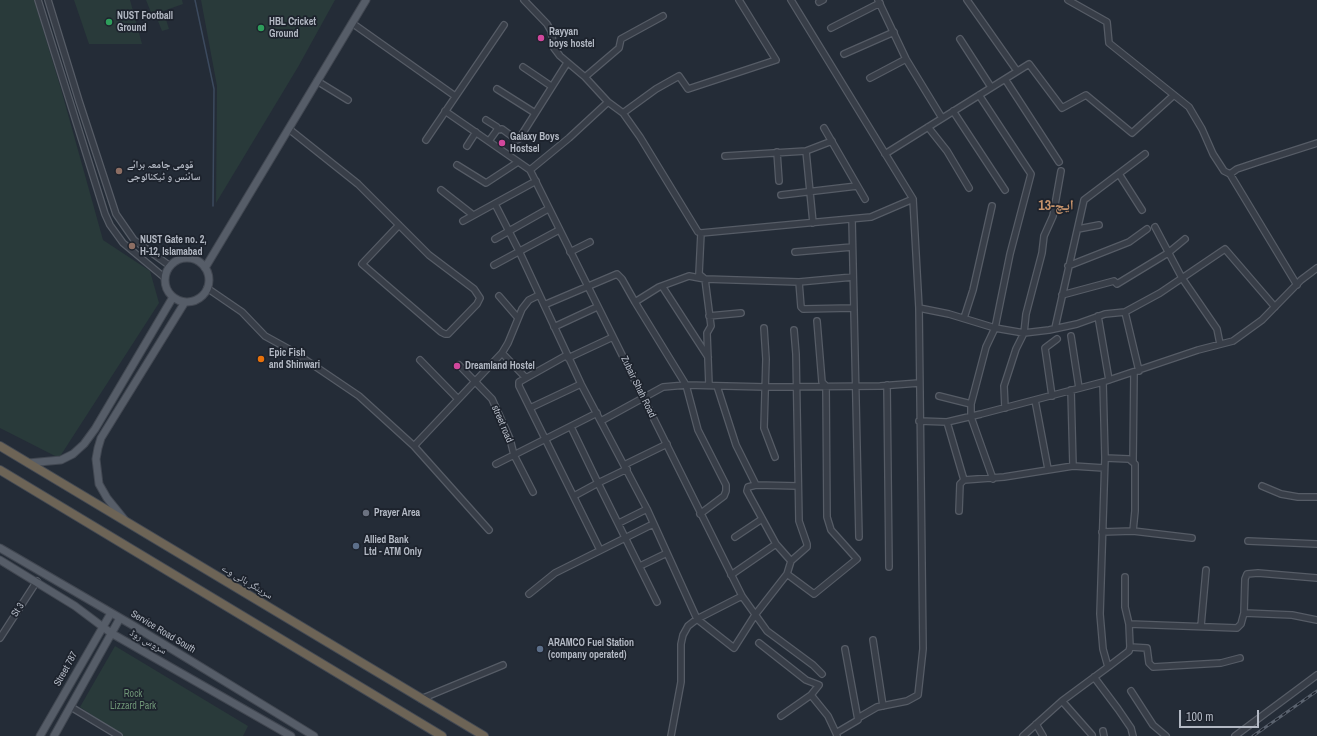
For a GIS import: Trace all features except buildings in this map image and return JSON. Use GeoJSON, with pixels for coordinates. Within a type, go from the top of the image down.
{"type":"FeatureCollection","features":[{"type":"Feature","properties":{"kind":"highway","name":"سرینگر ہائی وے"},"geometry":{"type":"LineString","coordinates":[[0,446],[484,736]]}},
{"type":"Feature","properties":{"kind":"highway"},"geometry":{"type":"LineString","coordinates":[[0,470],[442,736]]}},
{"type":"Feature","properties":{"kind":"main road"},"geometry":{"type":"LineString","coordinates":[[205,268],[366,0]]}},
{"type":"Feature","properties":{"kind":"main road"},"geometry":{"type":"LineString","coordinates":[[189,258],[200,263],[205,268],[208,274],[207,288],[198,299],[185,302],[173,297],[166,285],[165,278],[170,266],[179,260],[189,258]]}},
{"type":"Feature","properties":{"kind":"main road"},"geometry":{"type":"LineString","coordinates":[[28,463],[50,462],[66,458],[84,444],[95,429],[173,297]]}},
{"type":"Feature","properties":{"kind":"main road"},"geometry":{"type":"LineString","coordinates":[[127,522],[107,498],[99,484],[96,459],[98,448],[101,438],[185,302]]}},
{"type":"Feature","properties":{"kind":"main road","name":"Service Road South"},"geometry":{"type":"LineString","coordinates":[[0,548],[37,571],[120,618],[314,736]]}},
{"type":"Feature","properties":{"kind":"main road","name":"سروس روڈ"},"geometry":{"type":"LineString","coordinates":[[0,560],[75,606],[102,627],[291,736]]}},
{"type":"Feature","properties":{"kind":"main road"},"geometry":{"type":"LineString","coordinates":[[14,569],[19,560]]}},
{"type":"Feature","properties":{"kind":"main road"},"geometry":{"type":"LineString","coordinates":[[34,580],[37,571]]}},
{"type":"Feature","properties":{"kind":"main road","name":"Street 787"},"geometry":{"type":"LineString","coordinates":[[40,736],[111,613]]}},
{"type":"Feature","properties":{"kind":"main road"},"geometry":{"type":"LineString","coordinates":[[54,736],[120,618]]}},
{"type":"Feature","properties":{"kind":"street"},"geometry":{"type":"LineString","coordinates":[[38,0],[84,152],[110,225],[123,243],[165,278]]}},
{"type":"Feature","properties":{"kind":"street"},"geometry":{"type":"LineString","coordinates":[[48,0],[111,202],[121,224],[134,240],[170,266]]}},
{"type":"Feature","properties":{"kind":"street"},"geometry":{"type":"LineString","coordinates":[[524,0],[547,24],[551,32],[554,48],[567,63],[585,77],[608,102],[623,113],[640,137],[698,232],[701,234],[871,218],[913,199]]}},
{"type":"Feature","properties":{"kind":"street"},"geometry":{"type":"LineString","coordinates":[[623,113],[656,89],[679,76],[688,89],[776,60],[739,0]]}},
{"type":"Feature","properties":{"kind":"street"},"geometry":{"type":"LineString","coordinates":[[791,0],[913,199],[919,308],[922,648],[918,695],[907,701],[883,706],[858,718],[857,721],[836,734],[828,716],[811,695]]}},
{"type":"Feature","properties":{"kind":"street"},"geometry":{"type":"LineString","coordinates":[[967,0],[1017,71]]}},
{"type":"Feature","properties":{"kind":"street"},"geometry":{"type":"LineString","coordinates":[[1068,0],[1107,22],[1109,43],[1189,107],[1214,154],[1224,170],[1230,174],[1297,284]]}},
{"type":"Feature","properties":{"kind":"street"},"geometry":{"type":"LineString","coordinates":[[830,28],[879,1],[906,59],[942,118]]}},
{"type":"Feature","properties":{"kind":"street"},"geometry":{"type":"LineString","coordinates":[[585,77],[619,48],[621,39],[663,16]]}},
{"type":"Feature","properties":{"kind":"street"},"geometry":{"type":"LineString","coordinates":[[352,23],[456,96]]}},
{"type":"Feature","properties":{"kind":"street"},"geometry":{"type":"LineString","coordinates":[[426,140],[504,25]]}},
{"type":"Feature","properties":{"kind":"street"},"geometry":{"type":"LineString","coordinates":[[844,54],[894,32]]}},
{"type":"Feature","properties":{"kind":"street"},"geometry":{"type":"LineString","coordinates":[[960,40],[991,87]]}},
{"type":"Feature","properties":{"kind":"street"},"geometry":{"type":"LineString","coordinates":[[870,78],[906,59]]}},
{"type":"Feature","properties":{"kind":"street"},"geometry":{"type":"LineString","coordinates":[[497,130],[502,130],[517,140],[519,139],[551,86],[567,63]]}},
{"type":"Feature","properties":{"kind":"street"},"geometry":{"type":"LineString","coordinates":[[885,154],[1029,64],[1062,108],[1086,95],[1132,133],[1174,95]]}},
{"type":"Feature","properties":{"kind":"street"},"geometry":{"type":"LineString","coordinates":[[523,68],[551,86]]}},
{"type":"Feature","properties":{"kind":"street"},"geometry":{"type":"LineString","coordinates":[[1005,78],[1059,162]]}},
{"type":"Feature","properties":{"kind":"street"},"geometry":{"type":"LineString","coordinates":[[317,81],[348,100]]}},
{"type":"Feature","properties":{"kind":"street"},"geometry":{"type":"LineString","coordinates":[[497,89],[535,113]]}},
{"type":"Feature","properties":{"kind":"street"},"geometry":{"type":"LineString","coordinates":[[979,95],[1031,174],[1010,254],[995,328],[986,347],[971,404],[971,417],[993,478]]}},
{"type":"Feature","properties":{"kind":"street"},"geometry":{"type":"LineString","coordinates":[[70,104],[79,101]]}},
{"type":"Feature","properties":{"kind":"street"},"geometry":{"type":"LineString","coordinates":[[530,170],[570,138],[608,102]]}},
{"type":"Feature","properties":{"kind":"street","name":"Zubair Shah Road"},"geometry":{"type":"LineString","coordinates":[[445,111],[530,170],[730,575],[742,596],[767,631],[813,665],[822,674]]}},
{"type":"Feature","properties":{"kind":"street"},"geometry":{"type":"LineString","coordinates":[[953,111],[1005,190]]}},
{"type":"Feature","properties":{"kind":"street"},"geometry":{"type":"LineString","coordinates":[[486,120],[497,127],[497,130]]}},
{"type":"Feature","properties":{"kind":"street"},"geometry":{"type":"LineString","coordinates":[[928,127],[947,151],[969,188]]}},
{"type":"Feature","properties":{"kind":"street"},"geometry":{"type":"LineString","coordinates":[[824,128],[865,199]]}},
{"type":"Feature","properties":{"kind":"street"},"geometry":{"type":"LineString","coordinates":[[289,129],[358,184],[383,207],[429,255],[474,289],[480,298],[477,304],[448,334],[441,332],[362,264],[399,225]]}},
{"type":"Feature","properties":{"kind":"street"},"geometry":{"type":"LineString","coordinates":[[489,141],[497,130]]}},
{"type":"Feature","properties":{"kind":"street"},"geometry":{"type":"LineString","coordinates":[[467,146],[476,132]]}},
{"type":"Feature","properties":{"kind":"street"},"geometry":{"type":"LineString","coordinates":[[726,156],[806,151],[832,141]]}},
{"type":"Feature","properties":{"kind":"street"},"geometry":{"type":"LineString","coordinates":[[1230,174],[1237,169],[1317,143]]}},
{"type":"Feature","properties":{"kind":"street"},"geometry":{"type":"LineString","coordinates":[[806,151],[813,223]]}},
{"type":"Feature","properties":{"kind":"street"},"geometry":{"type":"LineString","coordinates":[[777,152],[779,181]]}},
{"type":"Feature","properties":{"kind":"street"},"geometry":{"type":"LineString","coordinates":[[1055,328],[1084,200],[1145,154]]}},
{"type":"Feature","properties":{"kind":"street"},"geometry":{"type":"LineString","coordinates":[[457,165],[486,182],[518,162]]}},
{"type":"Feature","properties":{"kind":"street"},"geometry":{"type":"LineString","coordinates":[[1005,408],[1004,386],[1016,349],[1024,333],[1026,314],[1042,253],[1044,236],[1052,216],[1061,171]]}},
{"type":"Feature","properties":{"kind":"street"},"geometry":{"type":"LineString","coordinates":[[1119,174],[1142,210]]}},
{"type":"Feature","properties":{"kind":"street"},"geometry":{"type":"LineString","coordinates":[[463,221],[536,181]]}},
{"type":"Feature","properties":{"kind":"street"},"geometry":{"type":"LineString","coordinates":[[781,196],[857,186]]}},
{"type":"Feature","properties":{"kind":"street"},"geometry":{"type":"LineString","coordinates":[[441,190],[473,215]]}},
{"type":"Feature","properties":{"kind":"street"},"geometry":{"type":"LineString","coordinates":[[495,204],[519,251],[567,357],[647,509],[697,619],[734,648],[755,615],[787,574],[791,561],[807,547],[799,521],[794,330]]}},
{"type":"Feature","properties":{"kind":"street"},"geometry":{"type":"LineString","coordinates":[[964,318],[973,290],[992,206]]}},
{"type":"Feature","properties":{"kind":"street"},"geometry":{"type":"LineString","coordinates":[[495,239],[548,209]]}},
{"type":"Feature","properties":{"kind":"street"},"geometry":{"type":"LineString","coordinates":[[852,219],[859,537]]}},
{"type":"Feature","properties":{"kind":"street"},"geometry":{"type":"LineString","coordinates":[[1078,229],[1099,225]]}},
{"type":"Feature","properties":{"kind":"street"},"geometry":{"type":"LineString","coordinates":[[1155,227],[1182,278],[1217,329],[1220,344]]}},
{"type":"Feature","properties":{"kind":"street"},"geometry":{"type":"LineString","coordinates":[[1068,266],[1129,242],[1148,229]]}},
{"type":"Feature","properties":{"kind":"street"},"geometry":{"type":"LineString","coordinates":[[494,265],[559,230]]}},
{"type":"Feature","properties":{"kind":"street"},"geometry":{"type":"LineString","coordinates":[[701,234],[699,274],[706,279],[710,326],[707,333],[709,385]]}},
{"type":"Feature","properties":{"kind":"street"},"geometry":{"type":"LineString","coordinates":[[1062,295],[1114,281],[1117,284],[1168,253],[1185,239]]}},
{"type":"Feature","properties":{"kind":"street"},"geometry":{"type":"LineString","coordinates":[[570,252],[590,242]]}},
{"type":"Feature","properties":{"kind":"street"},"geometry":{"type":"LineString","coordinates":[[795,252],[852,247]]}},
{"type":"Feature","properties":{"kind":"street"},"geometry":{"type":"LineString","coordinates":[[919,308],[964,318],[995,328],[1024,333],[1077,324],[1098,316],[1125,312],[1160,293],[1225,250],[1275,307]]}},
{"type":"Feature","properties":{"kind":"street"},"geometry":{"type":"LineString","coordinates":[[919,421],[947,422],[971,417],[1106,381],[1233,341],[1262,320],[1297,284],[1317,268]]}},
{"type":"Feature","properties":{"kind":"street"},"geometry":{"type":"LineString","coordinates":[[544,305],[617,274],[622,279],[686,385],[698,430],[726,485],[724,496],[700,514]]}},
{"type":"Feature","properties":{"kind":"street"},"geometry":{"type":"LineString","coordinates":[[635,302],[662,286],[689,276],[706,279],[799,282],[853,277]]}},
{"type":"Feature","properties":{"kind":"street"},"geometry":{"type":"LineString","coordinates":[[799,282],[801,307],[803,309],[853,308]]}},
{"type":"Feature","properties":{"kind":"street"},"geometry":{"type":"LineString","coordinates":[[662,286],[708,357]]}},
{"type":"Feature","properties":{"kind":"street"},"geometry":{"type":"LineString","coordinates":[[207,288],[242,312],[266,336],[294,352],[359,396],[414,446],[489,530]]}},
{"type":"Feature","properties":{"kind":"street"},"geometry":{"type":"LineString","coordinates":[[414,446],[502,353],[508,343],[522,309],[529,300],[539,295]]}},
{"type":"Feature","properties":{"kind":"street"},"geometry":{"type":"LineString","coordinates":[[499,296],[518,318]]}},
{"type":"Feature","properties":{"kind":"street"},"geometry":{"type":"LineString","coordinates":[[554,327],[597,307]]}},
{"type":"Feature","properties":{"kind":"street"},"geometry":{"type":"LineString","coordinates":[[1125,312],[1136,372],[1133,462],[1135,464],[1133,531]]}},
{"type":"Feature","properties":{"kind":"street"},"geometry":{"type":"LineString","coordinates":[[709,316],[741,313]]}},
{"type":"Feature","properties":{"kind":"street"},"geometry":{"type":"LineString","coordinates":[[1098,316],[1106,381],[1100,614],[1103,649],[1108,666]]}},
{"type":"Feature","properties":{"kind":"street"},"geometry":{"type":"LineString","coordinates":[[787,574],[814,594],[857,559],[831,530],[827,516],[826,386],[822,382],[817,321]]}},
{"type":"Feature","properties":{"kind":"street"},"geometry":{"type":"LineString","coordinates":[[764,328],[766,387],[764,428],[775,457]]}},
{"type":"Feature","properties":{"kind":"street"},"geometry":{"type":"LineString","coordinates":[[600,550],[574,496],[544,440],[519,386],[520,382],[526,378],[613,336]]}},
{"type":"Feature","properties":{"kind":"street"},"geometry":{"type":"LineString","coordinates":[[1071,336],[1079,388]]}},
{"type":"Feature","properties":{"kind":"street"},"geometry":{"type":"LineString","coordinates":[[1052,396],[1045,348],[1057,339]]}},
{"type":"Feature","properties":{"kind":"street"},"geometry":{"type":"LineString","coordinates":[[502,353],[526,378]]}},
{"type":"Feature","properties":{"kind":"street"},"geometry":{"type":"LineString","coordinates":[[420,360],[458,399]]}},
{"type":"Feature","properties":{"kind":"street","name":"street road"},"geometry":{"type":"LineString","coordinates":[[459,365],[492,399],[510,438],[514,455],[532,492]]}},
{"type":"Feature","properties":{"kind":"street"},"geometry":{"type":"LineString","coordinates":[[601,421],[663,387],[686,385],[766,387],[856,386],[919,383]]}},
{"type":"Feature","properties":{"kind":"street"},"geometry":{"type":"LineString","coordinates":[[530,408],[581,384]]}},
{"type":"Feature","properties":{"kind":"street"},"geometry":{"type":"LineString","coordinates":[[887,385],[890,567]]}},
{"type":"Feature","properties":{"kind":"street"},"geometry":{"type":"LineString","coordinates":[[717,386],[736,445],[756,485]]}},
{"type":"Feature","properties":{"kind":"street"},"geometry":{"type":"LineString","coordinates":[[1071,390],[1073,466]]}},
{"type":"Feature","properties":{"kind":"street"},"geometry":{"type":"LineString","coordinates":[[940,396],[971,404]]}},
{"type":"Feature","properties":{"kind":"street"},"geometry":{"type":"LineString","coordinates":[[1035,400],[1048,469]]}},
{"type":"Feature","properties":{"kind":"street"},"geometry":{"type":"LineString","coordinates":[[496,464],[597,413]]}},
{"type":"Feature","properties":{"kind":"street"},"geometry":{"type":"LineString","coordinates":[[947,422],[964,480]]}},
{"type":"Feature","properties":{"kind":"street"},"geometry":{"type":"LineString","coordinates":[[571,427],[657,602]]}},
{"type":"Feature","properties":{"kind":"street"},"geometry":{"type":"LineString","coordinates":[[574,496],[666,444]]}},
{"type":"Feature","properties":{"kind":"street"},"geometry":{"type":"LineString","coordinates":[[1105,458],[1129,459],[1133,462]]}},
{"type":"Feature","properties":{"kind":"street"},"geometry":{"type":"LineString","coordinates":[[958,511],[960,484],[964,480],[993,478],[1073,466],[1104,468]]}},
{"type":"Feature","properties":{"kind":"street"},"geometry":{"type":"LineString","coordinates":[[791,561],[776,544],[747,490],[748,487],[756,485],[798,486]]}},
{"type":"Feature","properties":{"kind":"street"},"geometry":{"type":"LineString","coordinates":[[1262,486],[1281,494],[1298,497],[1317,497]]}},
{"type":"Feature","properties":{"kind":"street"},"geometry":{"type":"LineString","coordinates":[[619,523],[647,509]]}},
{"type":"Feature","properties":{"kind":"street"},"geometry":{"type":"LineString","coordinates":[[736,537],[762,519]]}},
{"type":"Feature","properties":{"kind":"street"},"geometry":{"type":"LineString","coordinates":[[529,594],[555,573],[653,524]]}},
{"type":"Feature","properties":{"kind":"street"},"geometry":{"type":"LineString","coordinates":[[1102,532],[1133,531],[1192,538]]}},
{"type":"Feature","properties":{"kind":"street"},"geometry":{"type":"LineString","coordinates":[[1248,541],[1317,544]]}},
{"type":"Feature","properties":{"kind":"street"},"geometry":{"type":"LineString","coordinates":[[730,575],[776,544]]}},
{"type":"Feature","properties":{"kind":"street"},"geometry":{"type":"LineString","coordinates":[[640,566],[667,553]]}},
{"type":"Feature","properties":{"kind":"street"},"geometry":{"type":"LineString","coordinates":[[1201,626],[1206,570]]}},
{"type":"Feature","properties":{"kind":"street"},"geometry":{"type":"LineString","coordinates":[[1129,624],[1237,628],[1241,624],[1244,613],[1245,579],[1247,574],[1258,573],[1317,578]]}},
{"type":"Feature","properties":{"kind":"street"},"geometry":{"type":"LineString","coordinates":[[1023,736],[1062,701],[1129,651],[1129,624],[1125,607],[1125,577]]}},
{"type":"Feature","properties":{"kind":"street","name":"St 3"},"geometry":{"type":"LineString","coordinates":[[0,638],[34,580]]}},
{"type":"Feature","properties":{"kind":"street"},"geometry":{"type":"LineString","coordinates":[[672,736],[681,682],[681,644],[683,635],[688,626],[697,619],[742,596]]}},
{"type":"Feature","properties":{"kind":"street"},"geometry":{"type":"LineString","coordinates":[[1244,613],[1292,615],[1317,620]]}},
{"type":"Feature","properties":{"kind":"street"},"geometry":{"type":"LineString","coordinates":[[872,640],[883,706]]}},
{"type":"Feature","properties":{"kind":"street"},"geometry":{"type":"LineString","coordinates":[[759,643],[806,680],[819,685],[811,695],[781,716]]}},
{"type":"Feature","properties":{"kind":"street"},"geometry":{"type":"LineString","coordinates":[[1130,647],[1147,648],[1149,663],[1153,666],[1221,663],[1240,658]]}},
{"type":"Feature","properties":{"kind":"street"},"geometry":{"type":"LineString","coordinates":[[845,649],[858,718]]}},
{"type":"Feature","properties":{"kind":"street"},"geometry":{"type":"LineString","coordinates":[[421,699],[503,665]]}},
{"type":"Feature","properties":{"kind":"street"},"geometry":{"type":"LineString","coordinates":[[1235,736],[1317,674]]}},
{"type":"Feature","properties":{"kind":"street"},"geometry":{"type":"LineString","coordinates":[[1094,677],[1131,728],[1133,736]]}},
{"type":"Feature","properties":{"kind":"street"},"geometry":{"type":"LineString","coordinates":[[1131,691],[1153,724],[1166,736]]}},
{"type":"Feature","properties":{"kind":"street"},"geometry":{"type":"LineString","coordinates":[[1062,701],[1092,734]]}},
{"type":"Feature","properties":{"kind":"street"},"geometry":{"type":"LineString","coordinates":[[71,707],[119,736]]}},
{"type":"Feature","properties":{"kind":"street"},"geometry":{"type":"LineString","coordinates":[[1036,724],[1043,736]]}},
{"type":"Feature","properties":{"kind":"green space"},"geometry":{"type":"Polygon","coordinates":[[[0,0],[34,0],[61,89],[103,240],[150,271],[159,303],[59,458],[0,428],[0,0]]]}},
{"type":"Feature","properties":{"kind":"green space","name":"NUST Football Ground"},"geometry":{"type":"Polygon","coordinates":[[[74,0],[130,0],[142,44],[89,44],[74,0]]]}},
{"type":"Feature","properties":{"kind":"green space"},"geometry":{"type":"Polygon","coordinates":[[[146,0],[182,0],[183,4],[152,15],[146,0]]]}},
{"type":"Feature","properties":{"kind":"green space"},"geometry":{"type":"Polygon","coordinates":[[[201,0],[335,0],[298,67],[216,203],[217,86],[201,0]]]}},
{"type":"Feature","properties":{"kind":"green space"},"geometry":{"type":"Polygon","coordinates":[[[164,13],[169,29],[162,31],[156,16],[164,13]]]}},
{"type":"Feature","properties":{"kind":"green space","name":"Rock Lizzard Park"},"geometry":{"type":"Polygon","coordinates":[[[115,646],[248,726],[243,736],[123,736],[80,707],[115,646]]]}},
{"type":"Feature","properties":{"kind":"waterway"},"geometry":{"type":"LineString","coordinates":[[195,0],[214,89],[213,206]]}},
{"type":"Feature","properties":{"kind":"railway"},"geometry":{"type":"LineString","coordinates":[[1253,736],[1317,691]]}},
{"type":"Feature","properties":{"kind":"place","name":"NUST Football Ground"},"geometry":{"type":"Point","coordinates":[109,22]}},
{"type":"Feature","properties":{"kind":"place","name":"HBL Cricket Ground"},"geometry":{"type":"Point","coordinates":[261,28]}},
{"type":"Feature","properties":{"kind":"place","name":"Rayyan boys hostel"},"geometry":{"type":"Point","coordinates":[541,38]}},
{"type":"Feature","properties":{"kind":"place","name":"Galaxy Boys Hostsel"},"geometry":{"type":"Point","coordinates":[502,143]}},
{"type":"Feature","properties":{"kind":"place","name":"قومی جامعہ برائے سائنس و ٹیکنالوجی"},"geometry":{"type":"Point","coordinates":[119,171]}},
{"type":"Feature","properties":{"kind":"place","name":"NUST Gate no. 2, H-12, Islamabad"},"geometry":{"type":"Point","coordinates":[132,246]}},
{"type":"Feature","properties":{"kind":"place","name":"Epic Fish and Shinwari"},"geometry":{"type":"Point","coordinates":[261,359]}},
{"type":"Feature","properties":{"kind":"place","name":"Dreamland Hostel"},"geometry":{"type":"Point","coordinates":[457,366]}},
{"type":"Feature","properties":{"kind":"place","name":"Prayer Area"},"geometry":{"type":"Point","coordinates":[366,513]}},
{"type":"Feature","properties":{"kind":"place","name":"Allied Bank Ltd - ATM Only"},"geometry":{"type":"Point","coordinates":[356,546]}},
{"type":"Feature","properties":{"kind":"place","name":"ARAMCO Fuel Station (company operated)"},"geometry":{"type":"Point","coordinates":[540,649]}},
{"type":"Feature","properties":{"kind":"district","name":"ایچ-13"},"geometry":{"type":"Point","coordinates":[1056,206]}}]}
